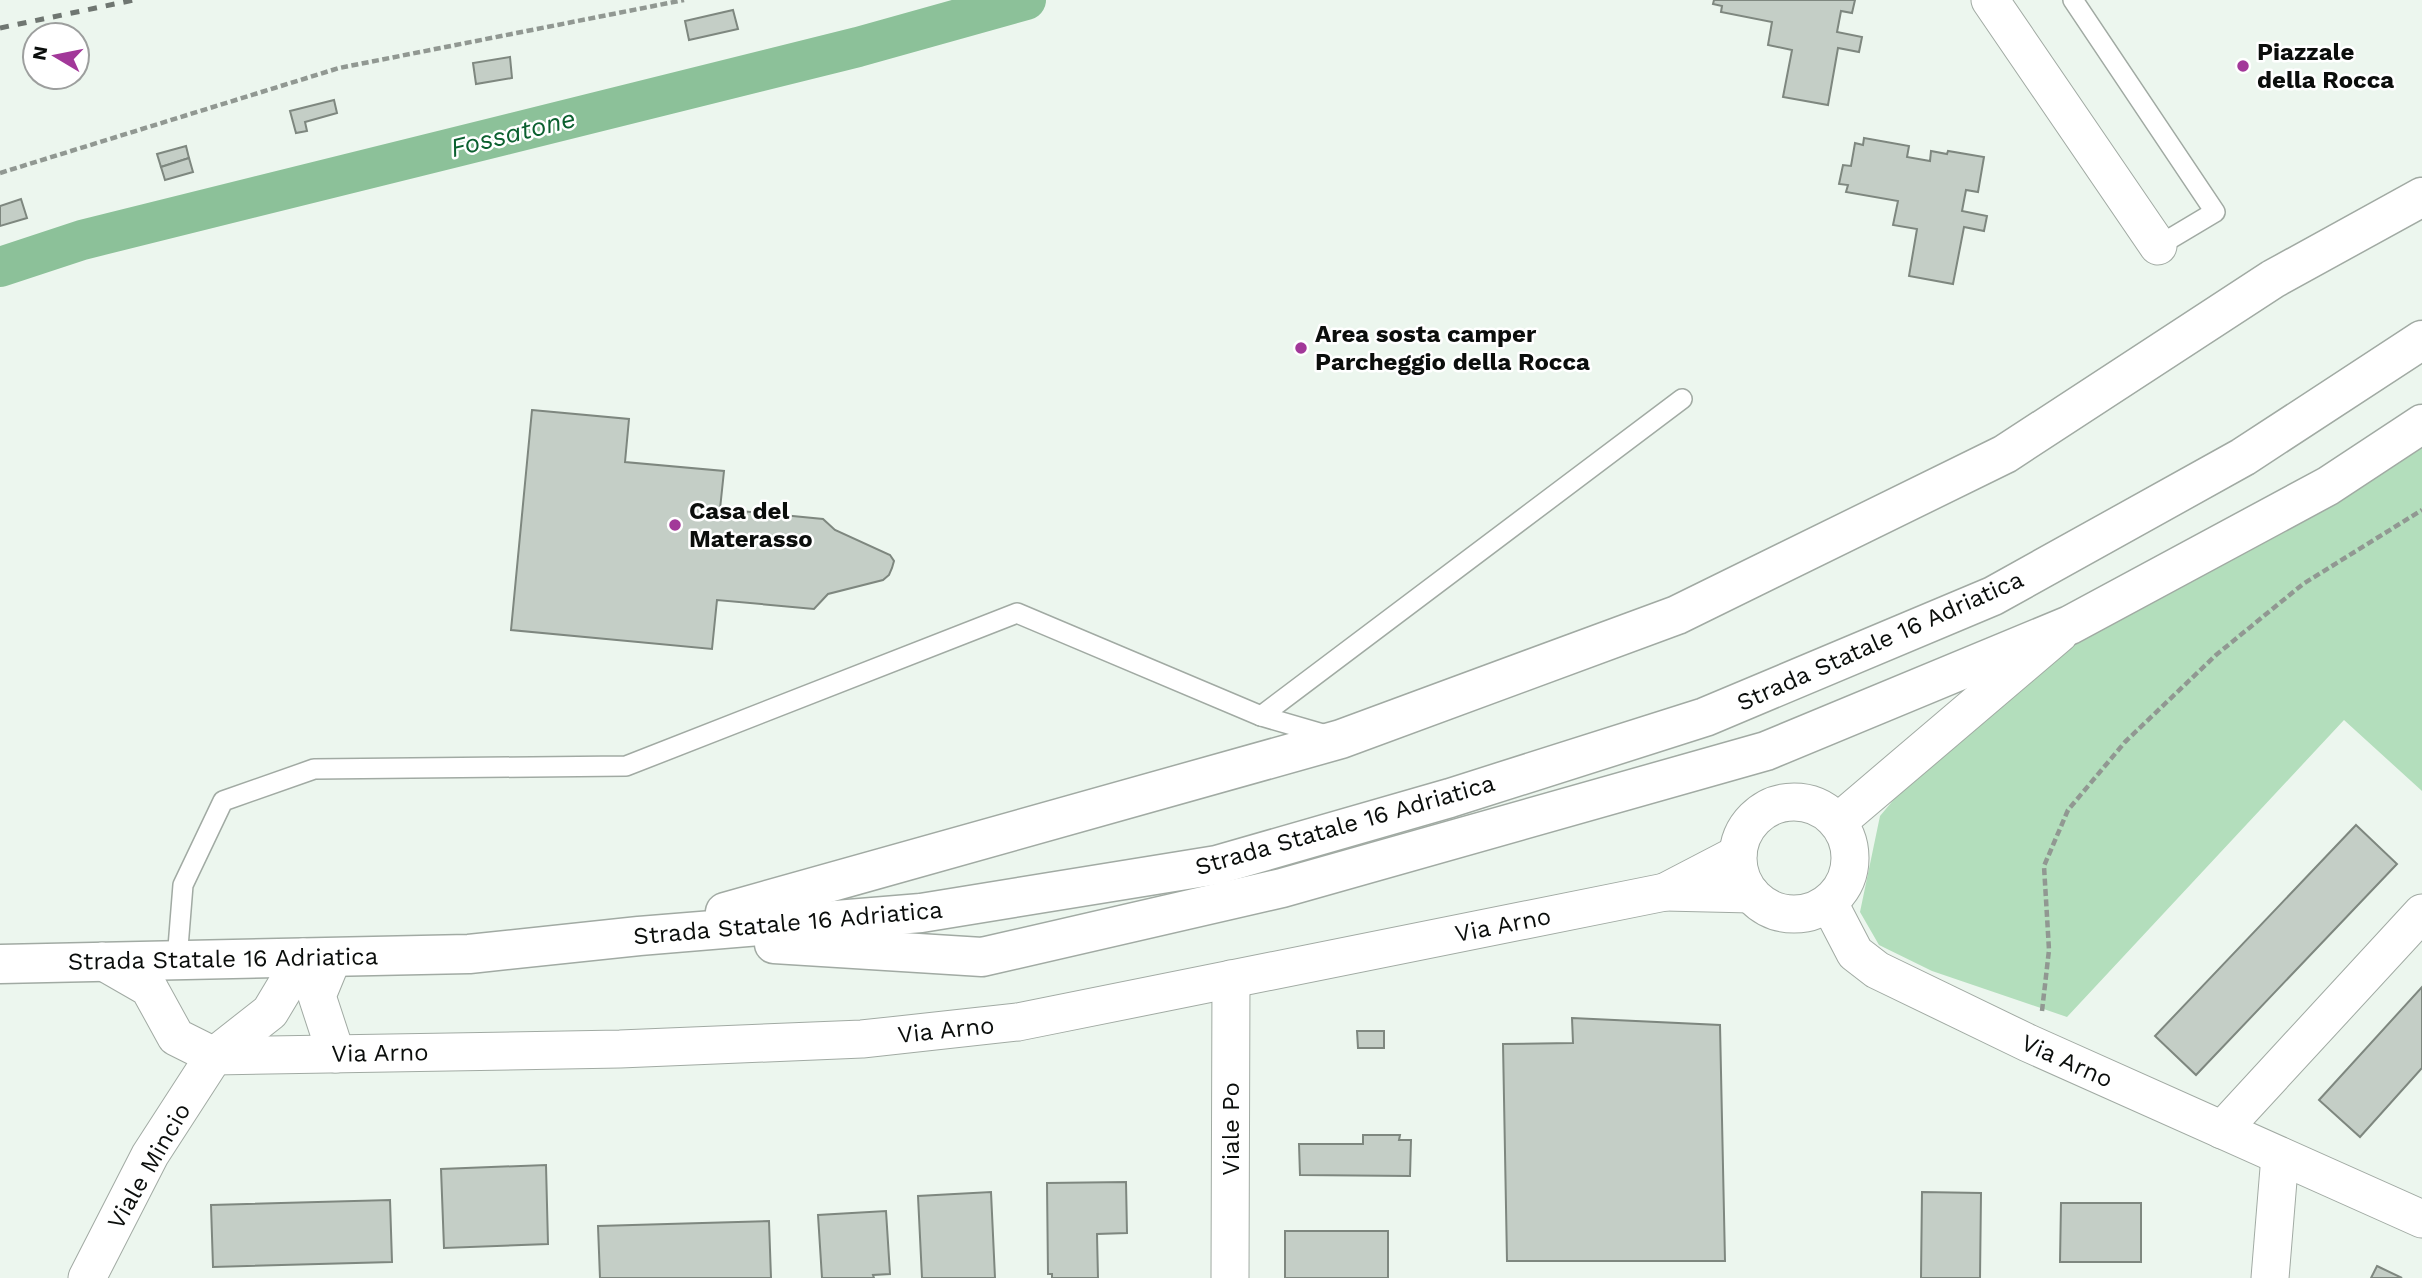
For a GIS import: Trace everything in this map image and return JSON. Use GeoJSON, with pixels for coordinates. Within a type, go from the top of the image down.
{"type":"FeatureCollection","features":[{"type":"Feature","properties":{"kind":"main road"},"geometry":{"type":"LineString","coordinates":[[639,936],[1341,739],[1677,615],[2005,454],[2273,279],[2422,198]]}},
{"type":"Feature","properties":{"kind":"main road","name":"Strada Statale 16 Adriatica"},"geometry":{"type":"LineString","coordinates":[[0,964],[469,954],[639,936],[921,913],[1217,865],[1450,798],[1705,717],[1993,596],[2243,457],[2422,340]]}},
{"type":"Feature","properties":{"kind":"main road"},"geometry":{"type":"LineString","coordinates":[[639,936],[982,957],[1282,888],[1766,751],[2070,625],[2328,486],[2422,424]]}},
{"type":"Feature","properties":{"kind":"street"},"geometry":{"type":"LineString","coordinates":[[1990,0],[2158,246]]}},
{"type":"Feature","properties":{"kind":"street"},"geometry":{"type":"LineString","coordinates":[[1838,822],[2070,625]]}},
{"type":"Feature","properties":{"kind":"street"},"geometry":{"type":"LineString","coordinates":[[1787,801],[1805,802],[1824,809],[1838,822],[1847,838],[1851,855],[1849,873],[1841,890],[1829,903],[1797,915],[1764,905],[1751,894],[1743,882],[1738,854],[1742,835],[1753,819],[1768,807],[1787,801]]}},
{"type":"Feature","properties":{"kind":"street"},"geometry":{"type":"LineString","coordinates":[[1665,892],[1738,854]]}},
{"type":"Feature","properties":{"kind":"street"},"geometry":{"type":"LineString","coordinates":[[1665,892],[1751,894]]}},
{"type":"Feature","properties":{"kind":"street","name":"Via Arno"},"geometry":{"type":"LineString","coordinates":[[214,1056],[620,1049],[862,1039],[1018,1022],[1665,892]]}},
{"type":"Feature","properties":{"kind":"street","name":"Via Arno"},"geometry":{"type":"LineString","coordinates":[[1829,903],[1855,953],[1877,970],[2028,1043],[2422,1219]]}},
{"type":"Feature","properties":{"kind":"street"},"geometry":{"type":"LineString","coordinates":[[2222,1130],[2422,913]]}},
{"type":"Feature","properties":{"kind":"street"},"geometry":{"type":"LineString","coordinates":[[318,957],[317,996],[336,1054]]}},
{"type":"Feature","properties":{"kind":"street","name":"Viale Mincio"},"geometry":{"type":"LineString","coordinates":[[87,1278],[150,1155],[214,1056],[270,1013],[318,957]]}},
{"type":"Feature","properties":{"kind":"street"},"geometry":{"type":"LineString","coordinates":[[102,961],[149,988],[176,1037],[214,1056]]}},
{"type":"Feature","properties":{"kind":"street","name":"Viale Po"},"geometry":{"type":"LineString","coordinates":[[1230,1278],[1231,979]]}},
{"type":"Feature","properties":{"kind":"street"},"geometry":{"type":"LineString","coordinates":[[2270,1278],[2280,1156]]}},
{"type":"Feature","properties":{"kind":"lane"},"geometry":{"type":"LineString","coordinates":[[2073,0],[2216,212],[2158,246]]}},
{"type":"Feature","properties":{"kind":"lane"},"geometry":{"type":"LineString","coordinates":[[1261,716],[1682,399]]}},
{"type":"Feature","properties":{"kind":"lane"},"geometry":{"type":"LineString","coordinates":[[177,960],[183,885],[223,801],[313,769],[626,766],[1017,612],[1261,716],[1341,739]]}},
{"type":"Feature","properties":{"kind":"path"},"geometry":{"type":"LineString","coordinates":[[0,173],[339,68],[684,0]]}},
{"type":"Feature","properties":{"kind":"path"},"geometry":{"type":"LineString","coordinates":[[2042,1010],[2049,950],[2044,866],[2068,810],[2125,742],[2216,655],[2303,584],[2422,510]]}},
{"type":"Feature","properties":{"kind":"green space"},"geometry":{"type":"Polygon","coordinates":[[[2422,447],[2422,791],[2344,720],[2067,1017],[1932,971],[1879,945],[1860,912],[1880,816],[1906,785],[2090,626],[2422,447]]]}},
{"type":"Feature","properties":{"kind":"building"},"geometry":{"type":"Polygon","coordinates":[[[1714,0],[1855,0],[1852,13],[1841,11],[1837,32],[1862,37],[1859,52],[1838,48],[1828,105],[1783,97],[1792,50],[1768,45],[1772,22],[1721,12],[1722,6],[1713,4],[1714,0]]]}},
{"type":"Feature","properties":{"kind":"building"},"geometry":{"type":"Polygon","coordinates":[[[733,10],[738,29],[689,40],[685,21],[733,10]]]}},
{"type":"Feature","properties":{"kind":"building"},"geometry":{"type":"Polygon","coordinates":[[[510,57],[512,78],[476,84],[473,63],[510,57]]]}},
{"type":"Feature","properties":{"kind":"building"},"geometry":{"type":"Polygon","coordinates":[[[334,100],[337,113],[305,122],[307,131],[296,133],[290,111],[334,100]]]}},
{"type":"Feature","properties":{"kind":"building"},"geometry":{"type":"Polygon","coordinates":[[[1864,138],[1909,146],[1907,157],[1930,161],[1931,151],[1984,157],[1978,192],[1966,190],[1962,211],[1987,216],[1984,231],[1964,227],[1953,284],[1909,276],[1917,229],[1893,225],[1898,201],[1846,192],[1848,185],[1839,184],[1843,165],[1851,166],[1855,143],[1863,145],[1864,138]]]}},
{"type":"Feature","properties":{"kind":"building"},"geometry":{"type":"Polygon","coordinates":[[[186,146],[189,158],[161,167],[157,154],[186,146]]]}},
{"type":"Feature","properties":{"kind":"building"},"geometry":{"type":"Polygon","coordinates":[[[189,158],[193,172],[165,180],[161,167],[189,158]]]}},
{"type":"Feature","properties":{"kind":"building"},"geometry":{"type":"Polygon","coordinates":[[[21,199],[27,218],[0,226],[0,206],[21,199]]]}},
{"type":"Feature","properties":{"kind":"building","name":"Casa del Materasso"},"geometry":{"type":"Polygon","coordinates":[[[532,410],[629,419],[625,462],[724,471],[720,509],[823,519],[835,530],[890,555],[894,561],[889,575],[883,580],[828,594],[814,609],[717,600],[712,649],[511,630],[532,410]]]}},
{"type":"Feature","properties":{"kind":"building"},"geometry":{"type":"Polygon","coordinates":[[[2356,825],[2397,864],[2196,1075],[2155,1036],[2356,825]]]}},
{"type":"Feature","properties":{"kind":"building"},"geometry":{"type":"Polygon","coordinates":[[[2422,987],[2422,1068],[2360,1137],[2319,1100],[2422,987]]]}},
{"type":"Feature","properties":{"kind":"building"},"geometry":{"type":"Polygon","coordinates":[[[1572,1018],[1720,1025],[1725,1261],[1507,1261],[1503,1044],[1573,1043],[1572,1018]]]}},
{"type":"Feature","properties":{"kind":"building"},"geometry":{"type":"Polygon","coordinates":[[[1357,1031],[1384,1031],[1384,1048],[1358,1048],[1357,1031]]]}},
{"type":"Feature","properties":{"kind":"building"},"geometry":{"type":"Polygon","coordinates":[[[1363,1135],[1400,1135],[1399,1140],[1411,1140],[1410,1176],[1300,1175],[1299,1144],[1363,1144],[1363,1135]]]}},
{"type":"Feature","properties":{"kind":"building"},"geometry":{"type":"Polygon","coordinates":[[[546,1165],[548,1244],[444,1248],[441,1169],[546,1165]]]}},
{"type":"Feature","properties":{"kind":"building"},"geometry":{"type":"Polygon","coordinates":[[[1126,1182],[1127,1233],[1097,1234],[1098,1278],[1052,1278],[1052,1274],[1048,1274],[1047,1183],[1126,1182]]]}},
{"type":"Feature","properties":{"kind":"building"},"geometry":{"type":"Polygon","coordinates":[[[991,1192],[995,1278],[922,1278],[918,1196],[991,1192]]]}},
{"type":"Feature","properties":{"kind":"building"},"geometry":{"type":"Polygon","coordinates":[[[1922,1192],[1981,1193],[1980,1278],[1921,1278],[1922,1192]]]}},
{"type":"Feature","properties":{"kind":"building"},"geometry":{"type":"Polygon","coordinates":[[[390,1200],[392,1262],[213,1267],[211,1205],[390,1200]]]}},
{"type":"Feature","properties":{"kind":"building"},"geometry":{"type":"Polygon","coordinates":[[[2061,1203],[2141,1203],[2141,1262],[2060,1262],[2061,1203]]]}},
{"type":"Feature","properties":{"kind":"building"},"geometry":{"type":"Polygon","coordinates":[[[886,1211],[890,1274],[873,1275],[874,1278],[822,1278],[818,1215],[886,1211]]]}},
{"type":"Feature","properties":{"kind":"building"},"geometry":{"type":"Polygon","coordinates":[[[769,1221],[771,1278],[600,1278],[598,1226],[769,1221]]]}},
{"type":"Feature","properties":{"kind":"building"},"geometry":{"type":"Polygon","coordinates":[[[1285,1231],[1388,1231],[1388,1278],[1285,1278],[1285,1231]]]}},
{"type":"Feature","properties":{"kind":"building"},"geometry":{"type":"Polygon","coordinates":[[[2377,1266],[2402,1278],[2371,1278],[2377,1266]]]}},
{"type":"Feature","properties":{"kind":"waterway","name":"Fossatone"},"geometry":{"type":"LineString","coordinates":[[0,267],[82,240],[858,47],[1026,0]]}},
{"type":"Feature","properties":{"kind":"railway"},"geometry":{"type":"LineString","coordinates":[[0,28],[134,0]]}},
{"type":"Feature","properties":{"kind":"place","name":"Piazzale della Rocca"},"geometry":{"type":"Point","coordinates":[2243,66]}},
{"type":"Feature","properties":{"kind":"place","name":"Area sosta camper Parcheggio della Rocca"},"geometry":{"type":"Point","coordinates":[1301,348]}},
{"type":"Feature","properties":{"kind":"place","name":"Casa del Materasso"},"geometry":{"type":"Point","coordinates":[675,525]}}]}
